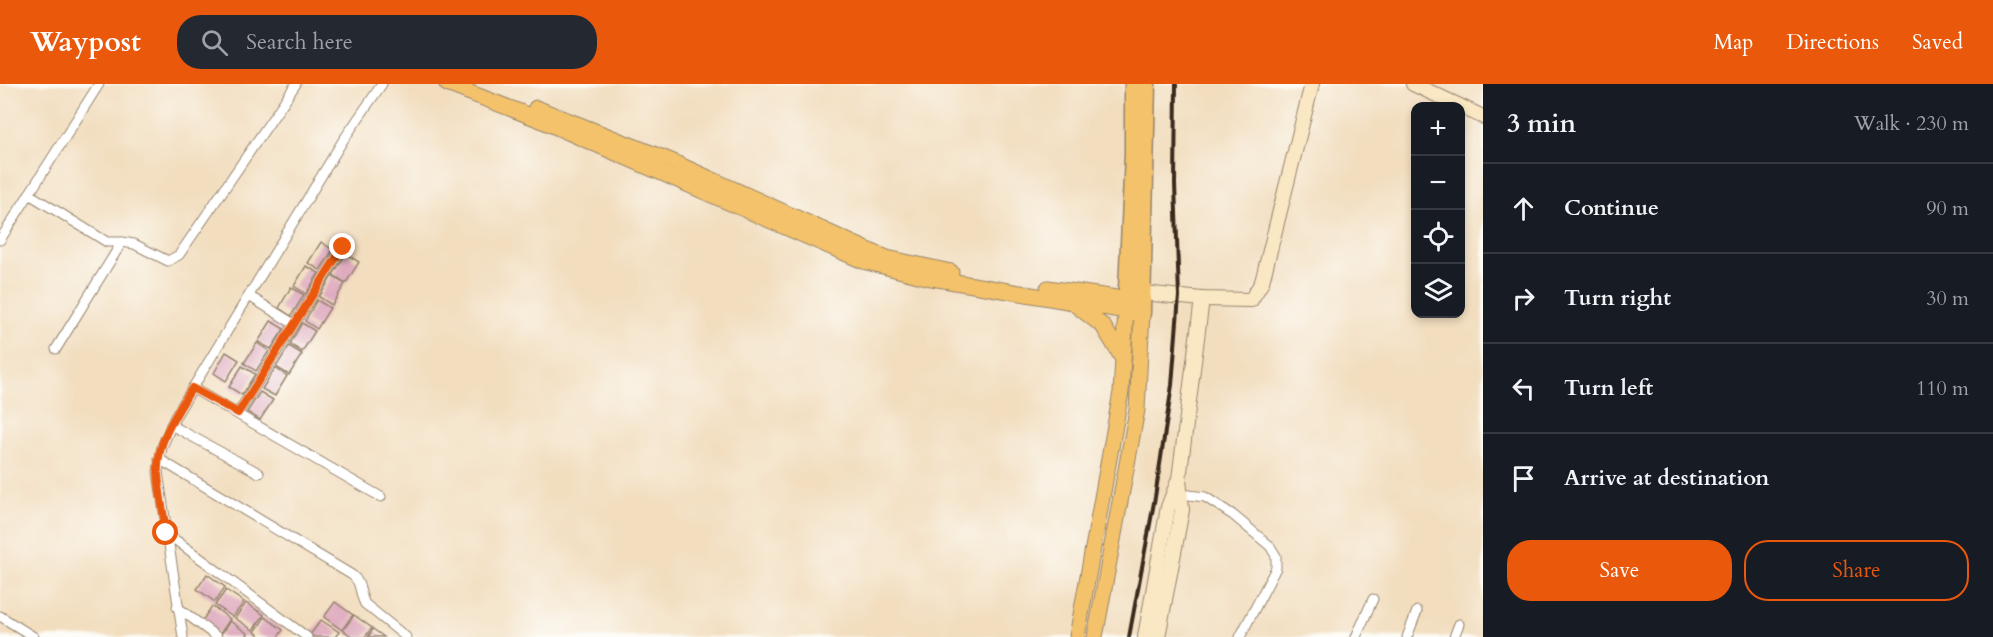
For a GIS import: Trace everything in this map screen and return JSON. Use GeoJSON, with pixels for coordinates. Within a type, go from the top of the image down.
{"type":"FeatureCollection","features":[{"type":"Feature","properties":{"kind":"highway"},"geometry":{"type":"LineString","coordinates":[[1133,84],[1136,304]]}},
{"type":"Feature","properties":{"kind":"highway"},"geometry":{"type":"LineString","coordinates":[[1136,304],[1147,84]]}},
{"type":"Feature","properties":{"kind":"main road"},"geometry":{"type":"LineString","coordinates":[[447,84],[538,119],[863,261],[926,278],[1073,303],[1136,304]]}},
{"type":"Feature","properties":{"kind":"main road"},"geometry":{"type":"LineString","coordinates":[[475,84],[671,161],[887,258],[972,277],[1136,304]]}},
{"type":"Feature","properties":{"kind":"main road"},"geometry":{"type":"LineString","coordinates":[[1073,303],[1102,326],[1123,359]]}},
{"type":"Feature","properties":{"kind":"main road"},"geometry":{"type":"LineString","coordinates":[[1077,637],[1121,392],[1123,359],[1136,304]]}},
{"type":"Feature","properties":{"kind":"main road"},"geometry":{"type":"LineString","coordinates":[[1095,637],[1137,410],[1136,304]]}},
{"type":"Feature","properties":{"kind":"street"},"geometry":{"type":"LineString","coordinates":[[0,240],[99,84]]}},
{"type":"Feature","properties":{"kind":"street"},"geometry":{"type":"LineString","coordinates":[[29,194],[107,242],[134,244],[168,261],[174,260],[296,84]]}},
{"type":"Feature","properties":{"kind":"street"},"geometry":{"type":"LineString","coordinates":[[183,637],[158,472],[159,459],[171,425],[342,142],[382,84]]}},
{"type":"Feature","properties":{"kind":"street"},"geometry":{"type":"LineString","coordinates":[[1136,304],[1202,299],[1251,300],[1262,282],[1312,84]]}},
{"type":"Feature","properties":{"kind":"street"},"geometry":{"type":"LineString","coordinates":[[1420,85],[1483,117]]}},
{"type":"Feature","properties":{"kind":"street"},"geometry":{"type":"LineString","coordinates":[[56,349],[122,242]]}},
{"type":"Feature","properties":{"kind":"street"},"geometry":{"type":"LineString","coordinates":[[238,413],[343,247]]}},
{"type":"Feature","properties":{"kind":"street"},"geometry":{"type":"LineString","coordinates":[[249,296],[294,324]]}},
{"type":"Feature","properties":{"kind":"street"},"geometry":{"type":"LineString","coordinates":[[1144,637],[1168,507],[1179,479],[1202,299]]}},
{"type":"Feature","properties":{"kind":"street"},"geometry":{"type":"LineString","coordinates":[[192,388],[381,497]]}},
{"type":"Feature","properties":{"kind":"street"},"geometry":{"type":"LineString","coordinates":[[171,425],[259,472]]}},
{"type":"Feature","properties":{"kind":"street"},"geometry":{"type":"LineString","coordinates":[[159,459],[352,575],[360,584],[364,604],[405,637]]}},
{"type":"Feature","properties":{"kind":"street"},"geometry":{"type":"LineString","coordinates":[[1158,637],[1182,510],[1179,479]]}},
{"type":"Feature","properties":{"kind":"street"},"geometry":{"type":"LineString","coordinates":[[1181,494],[1205,497],[1233,515],[1270,546],[1276,556],[1276,568],[1240,637]]}},
{"type":"Feature","properties":{"kind":"street"},"geometry":{"type":"LineString","coordinates":[[166,533],[307,637]]}},
{"type":"Feature","properties":{"kind":"street"},"geometry":{"type":"LineString","coordinates":[[1356,637],[1374,599]]}},
{"type":"Feature","properties":{"kind":"street"},"geometry":{"type":"LineString","coordinates":[[177,607],[217,637]]}},
{"type":"Feature","properties":{"kind":"street"},"geometry":{"type":"LineString","coordinates":[[1407,637],[1417,611]]}},
{"type":"Feature","properties":{"kind":"street"},"geometry":{"type":"LineString","coordinates":[[0,616],[34,637]]}},
{"type":"Feature","properties":{"kind":"street"},"geometry":{"type":"LineString","coordinates":[[1455,637],[1459,624]]}},
{"type":"Feature","properties":{"kind":"building"},"geometry":{"type":"Polygon","coordinates":[[[321,242],[333,250],[320,270],[308,263],[321,242]]]}},
{"type":"Feature","properties":{"kind":"building"},"geometry":{"type":"Polygon","coordinates":[[[346,254],[359,262],[346,283],[333,275],[346,254]]]}},
{"type":"Feature","properties":{"kind":"building"},"geometry":{"type":"Polygon","coordinates":[[[306,266],[319,273],[306,294],[294,286],[306,266]]]}},
{"type":"Feature","properties":{"kind":"building"},"geometry":{"type":"Polygon","coordinates":[[[332,276],[345,284],[332,305],[319,297],[332,276]]]}},
{"type":"Feature","properties":{"kind":"building"},"geometry":{"type":"Polygon","coordinates":[[[291,287],[304,295],[291,316],[279,308],[291,287]]]}},
{"type":"Feature","properties":{"kind":"building"},"geometry":{"type":"Polygon","coordinates":[[[317,300],[330,308],[317,329],[305,321],[317,300]]]}},
{"type":"Feature","properties":{"kind":"building"},"geometry":{"type":"Polygon","coordinates":[[[271,321],[284,329],[271,349],[258,342],[271,321]]]}},
{"type":"Feature","properties":{"kind":"building"},"geometry":{"type":"Polygon","coordinates":[[[302,323],[315,331],[302,352],[290,344],[302,323]]]}},
{"type":"Feature","properties":{"kind":"building"},"geometry":{"type":"Polygon","coordinates":[[[257,343],[269,351],[256,371],[244,363],[257,343]]]}},
{"type":"Feature","properties":{"kind":"building"},"geometry":{"type":"Polygon","coordinates":[[[289,346],[302,354],[289,375],[276,367],[289,346]]]}},
{"type":"Feature","properties":{"kind":"building"},"geometry":{"type":"Polygon","coordinates":[[[226,352],[239,360],[226,381],[214,373],[226,352]]]}},
{"type":"Feature","properties":{"kind":"building"},"geometry":{"type":"Polygon","coordinates":[[[242,366],[255,374],[242,395],[229,387],[242,366]]]}},
{"type":"Feature","properties":{"kind":"building"},"geometry":{"type":"Polygon","coordinates":[[[275,368],[287,376],[275,396],[262,389],[275,368]]]}},
{"type":"Feature","properties":{"kind":"building"},"geometry":{"type":"Polygon","coordinates":[[[260,392],[273,400],[260,420],[247,412],[260,392]]]}},
{"type":"Feature","properties":{"kind":"building"},"geometry":{"type":"Polygon","coordinates":[[[207,574],[225,587],[215,602],[197,589],[207,574]]]}},
{"type":"Feature","properties":{"kind":"building"},"geometry":{"type":"Polygon","coordinates":[[[226,590],[244,602],[233,617],[215,605],[226,590]]]}},
{"type":"Feature","properties":{"kind":"building"},"geometry":{"type":"Polygon","coordinates":[[[335,602],[353,615],[342,630],[324,617],[335,602]]]}},
{"type":"Feature","properties":{"kind":"building"},"geometry":{"type":"Polygon","coordinates":[[[246,603],[264,615],[253,630],[235,618],[246,603]]]}},
{"type":"Feature","properties":{"kind":"building"},"geometry":{"type":"Polygon","coordinates":[[[212,606],[230,619],[220,634],[202,621],[212,606]]]}},
{"type":"Feature","properties":{"kind":"building"},"geometry":{"type":"Polygon","coordinates":[[[354,615],[372,628],[365,637],[353,637],[343,630],[354,615]]]}},
{"type":"Feature","properties":{"kind":"building"},"geometry":{"type":"Polygon","coordinates":[[[265,617],[283,630],[278,637],[262,637],[255,632],[265,617]]]}},
{"type":"Feature","properties":{"kind":"building"},"geometry":{"type":"Polygon","coordinates":[[[321,620],[339,632],[335,637],[310,635],[321,620]]]}},
{"type":"Feature","properties":{"kind":"building"},"geometry":{"type":"Polygon","coordinates":[[[230,621],[248,634],[246,637],[219,637],[230,621]]]}},
{"type":"Feature","properties":{"kind":"building"},"geometry":{"type":"Polygon","coordinates":[[[373,629],[384,637],[368,637],[373,629]]]}},
{"type":"Feature","properties":{"kind":"railway"},"geometry":{"type":"LineString","coordinates":[[1129,637],[1155,497],[1172,385],[1179,296],[1175,184],[1176,84]]}},
{"type":"Feature","properties":{"kind":"route"},"geometry":{"type":"LineString","coordinates":[[166,533],[158,472],[159,459],[171,425],[192,388],[238,413],[343,247]]}}]}
